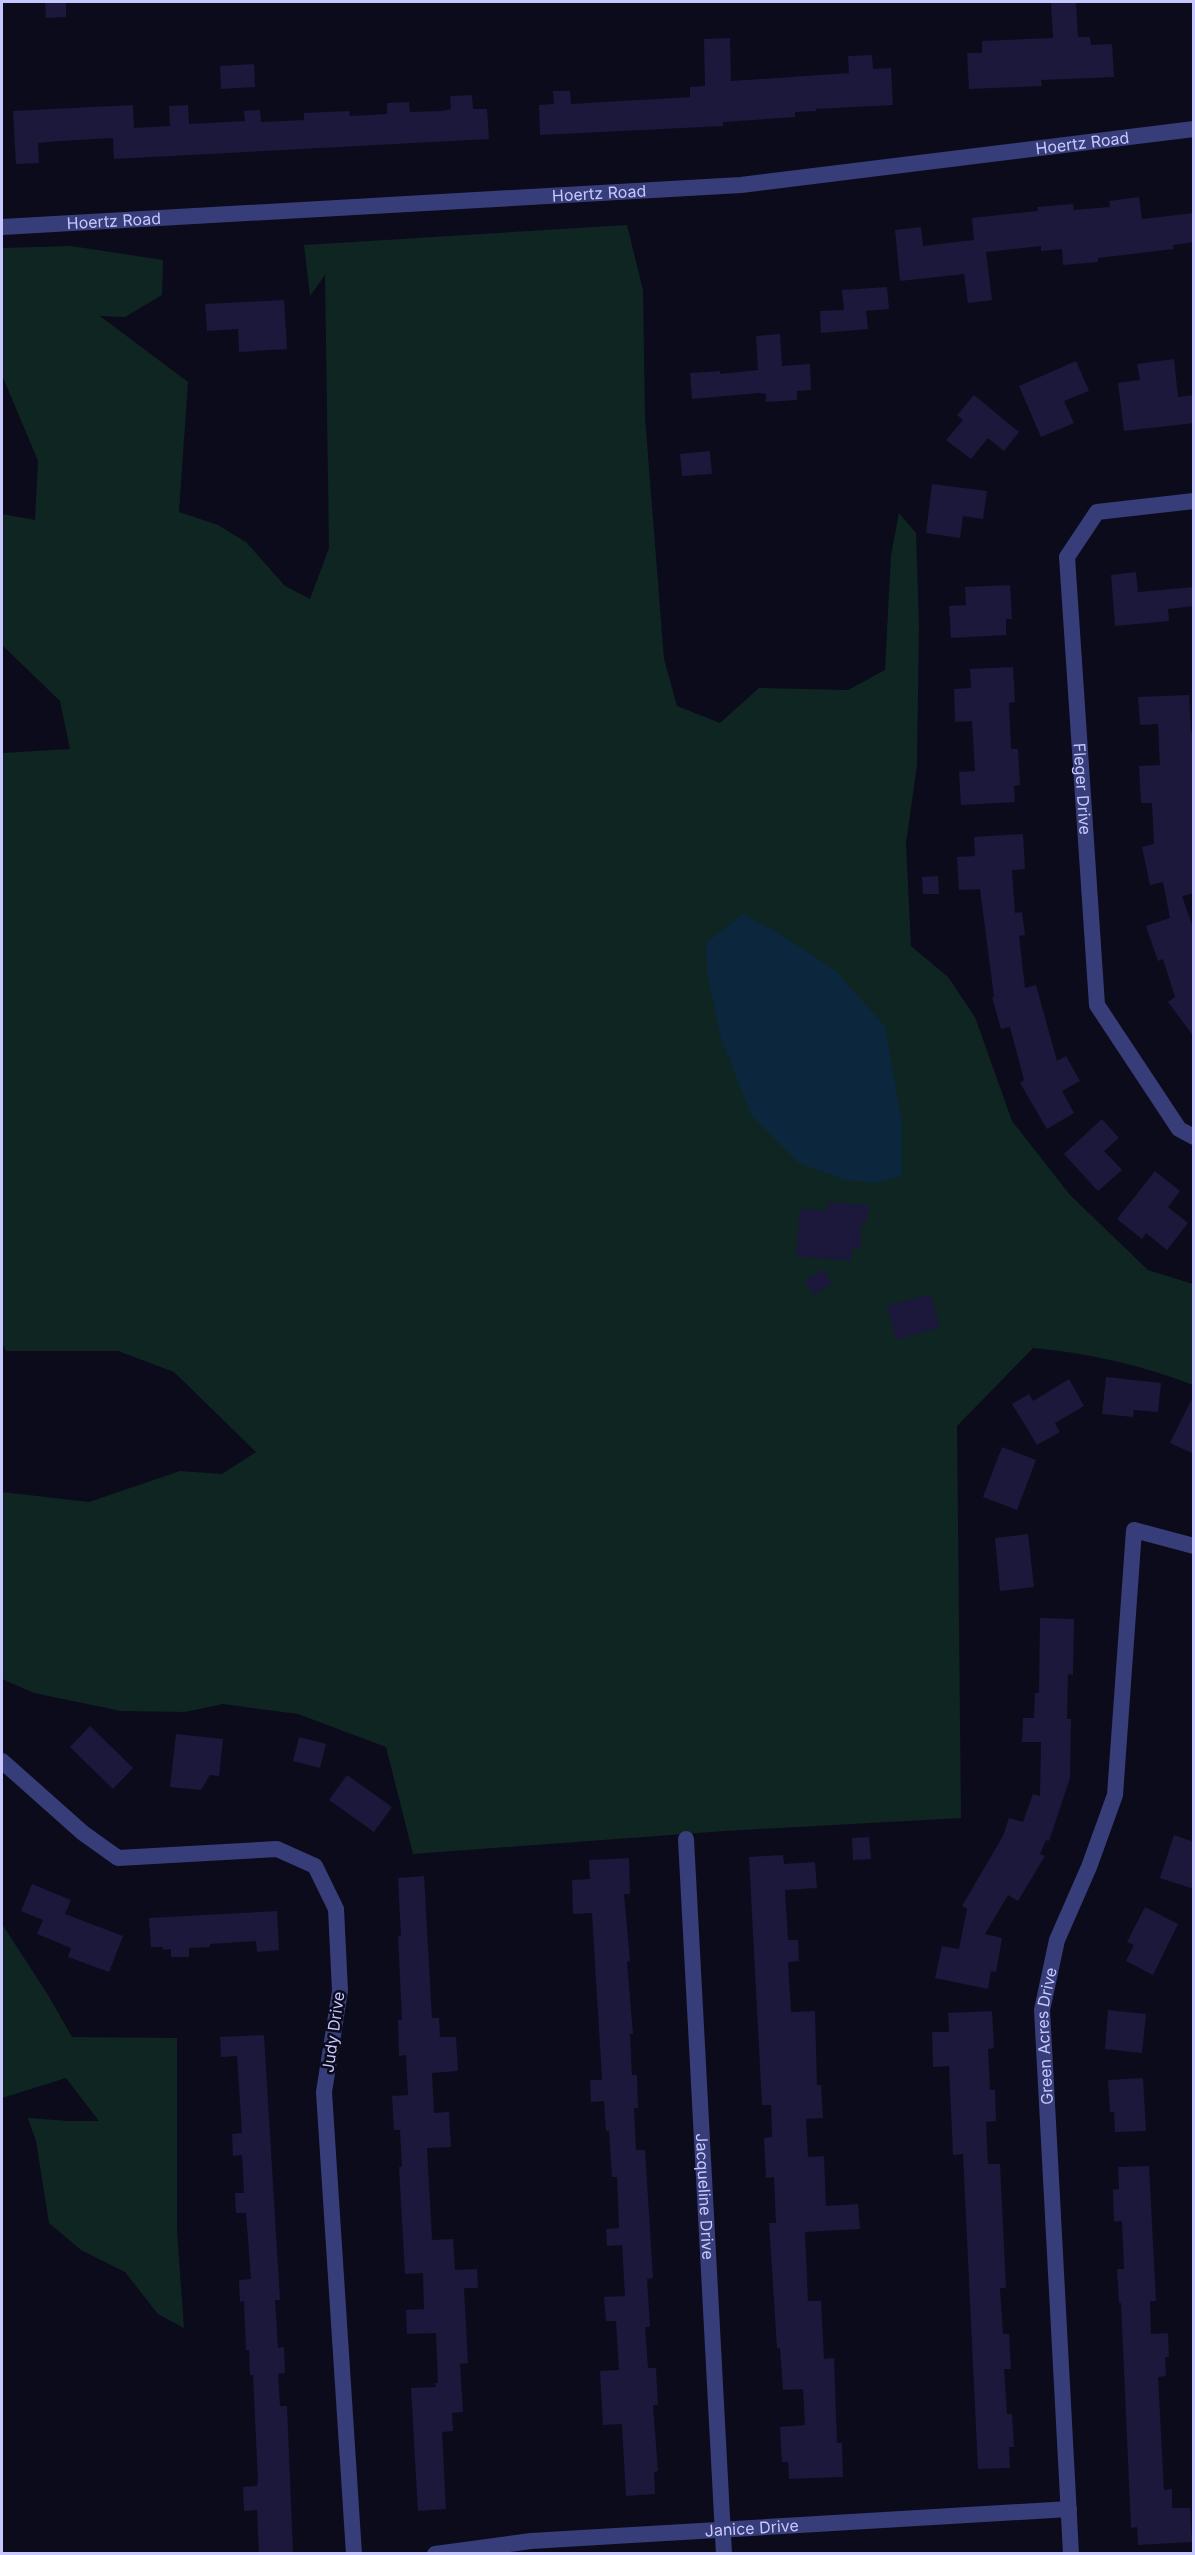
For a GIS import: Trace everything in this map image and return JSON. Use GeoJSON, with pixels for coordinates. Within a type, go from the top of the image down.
{"type":"FeatureCollection","features":[{"type":"Feature","properties":{"kind":"street","name":"Hoertz Road"},"geometry":{"type":"LineString","coordinates":[[2,227],[741,185],[1194,129]]}},
{"type":"Feature","properties":{"kind":"street","name":"Fleger Drive"},"geometry":{"type":"LineString","coordinates":[[1194,501],[1097,512],[1067,557],[1097,1005],[1179,1129],[1194,1137]]}},
{"type":"Feature","properties":{"kind":"street","name":"Green Acres Drive"},"geometry":{"type":"LineString","coordinates":[[1071,2553],[1042,2010],[1057,1940],[1089,1867],[1115,1795],[1134,1530],[1194,1546]]}},
{"type":"Feature","properties":{"kind":"street","name":"Judy Drive"},"geometry":{"type":"LineString","coordinates":[[2,1761],[83,1833],[118,1857],[277,1850],[315,1866],[336,1909],[340,1991],[324,2092],[354,2553]]}},
{"type":"Feature","properties":{"kind":"street","name":"Jacqueline Drive"},"geometry":{"type":"LineString","coordinates":[[686,1839],[723,2553]]}},
{"type":"Feature","properties":{"kind":"street","name":"Janice Drive"},"geometry":{"type":"LineString","coordinates":[[435,2553],[531,2541],[1069,2509]]}},
{"type":"Feature","properties":{"kind":"green space"},"geometry":{"type":"Polygon","coordinates":[[[627,225],[643,290],[645,417],[664,659],[677,706],[720,723],[759,688],[848,690],[885,670],[891,555],[899,513],[916,533],[919,624],[917,765],[906,843],[911,946],[948,977],[975,1017],[1012,1121],[1070,1195],[1148,1270],[1193,1284],[1193,1385],[1154,1371],[1115,1361],[1033,1348],[957,1426],[961,1818],[725,1831],[413,1854],[386,1747],[298,1714],[223,1704],[185,1712],[121,1711],[34,1693],[2,1679],[2,1492],[89,1502],[180,1471],[222,1474],[256,1452],[174,1372],[118,1351],[6,1351],[2,1343],[2,753],[70,749],[60,701],[2,645],[2,514],[35,520],[38,461],[2,375],[2,248],[71,246],[163,260],[162,295],[125,317],[100,316],[188,382],[179,512],[218,525],[246,542],[285,586],[310,599],[329,548],[325,275],[310,296],[304,245],[627,225]]]}},
{"type":"Feature","properties":{"kind":"green space"},"geometry":{"type":"Polygon","coordinates":[[[2,1924],[72,2037],[177,2038],[177,2231],[184,2328],[158,2314],[125,2272],[81,2250],[49,2223],[36,2141],[28,2118],[99,2121],[66,2078],[2,2098],[2,1924]]]}},
{"type":"Feature","properties":{"kind":"water"},"geometry":{"type":"Polygon","coordinates":[[[743,914],[778,933],[835,970],[885,1026],[902,1122],[902,1175],[875,1183],[845,1180],[799,1163],[751,1115],[721,1038],[707,973],[706,943],[743,914]]]}},
{"type":"Feature","properties":{"kind":"building"},"geometry":{"type":"Polygon","coordinates":[[[45,2],[66,2],[66,17],[46,18],[45,2]]]}},
{"type":"Feature","properties":{"kind":"building"},"geometry":{"type":"Polygon","coordinates":[[[1051,2],[1076,2],[1078,37],[1090,37],[1091,45],[1112,44],[1114,77],[1041,80],[1042,86],[969,89],[967,53],[982,53],[982,41],[1053,38],[1051,2]]]}},
{"type":"Feature","properties":{"kind":"building"},"geometry":{"type":"Polygon","coordinates":[[[730,38],[731,81],[849,73],[848,56],[872,55],[873,69],[891,68],[893,105],[816,109],[816,111],[795,112],[795,117],[723,122],[723,126],[540,135],[539,105],[554,104],[553,91],[570,91],[571,104],[690,97],[690,87],[705,86],[704,39],[730,38]]]}},
{"type":"Feature","properties":{"kind":"building"},"geometry":{"type":"Polygon","coordinates":[[[254,64],[255,87],[221,89],[220,66],[254,64]]]}},
{"type":"Feature","properties":{"kind":"building"},"geometry":{"type":"Polygon","coordinates":[[[472,95],[473,109],[487,109],[489,139],[114,159],[113,138],[38,143],[39,163],[16,164],[13,111],[133,105],[134,128],[170,126],[169,106],[188,105],[189,124],[245,121],[244,111],[260,110],[261,122],[304,120],[304,113],[349,111],[350,116],[387,114],[387,103],[409,102],[410,112],[442,111],[451,109],[450,96],[472,95]]]}},
{"type":"Feature","properties":{"kind":"building"},"geometry":{"type":"Polygon","coordinates":[[[1139,197],[1142,219],[1194,213],[1194,242],[1173,245],[1174,249],[1098,258],[1098,262],[1063,265],[1062,249],[1041,251],[1041,246],[986,252],[992,300],[968,303],[964,274],[900,281],[895,230],[921,227],[923,246],[974,240],[972,218],[1038,211],[1037,207],[1073,204],[1074,210],[1110,207],[1109,201],[1139,197]]]}},
{"type":"Feature","properties":{"kind":"building"},"geometry":{"type":"Polygon","coordinates":[[[887,287],[889,309],[866,311],[868,329],[821,333],[820,311],[844,310],[842,290],[887,287]]]}},
{"type":"Feature","properties":{"kind":"building"},"geometry":{"type":"Polygon","coordinates":[[[284,300],[287,349],[239,352],[238,329],[207,331],[205,304],[284,300]]]}},
{"type":"Feature","properties":{"kind":"building"},"geometry":{"type":"Polygon","coordinates":[[[780,334],[782,366],[810,364],[811,390],[797,391],[797,400],[766,402],[766,394],[759,393],[692,399],[690,373],[720,371],[720,374],[758,370],[756,336],[780,334]]]}},
{"type":"Feature","properties":{"kind":"building"},"geometry":{"type":"Polygon","coordinates":[[[1174,359],[1178,397],[1194,395],[1194,423],[1124,431],[1118,383],[1140,380],[1137,364],[1174,359]]]}},
{"type":"Feature","properties":{"kind":"building"},"geometry":{"type":"Polygon","coordinates":[[[1076,361],[1089,391],[1064,401],[1074,423],[1041,437],[1019,386],[1076,361]]]}},
{"type":"Feature","properties":{"kind":"building"},"geometry":{"type":"Polygon","coordinates":[[[974,395],[1019,432],[1004,451],[988,438],[971,459],[946,440],[963,420],[957,415],[974,395]]]}},
{"type":"Feature","properties":{"kind":"building"},"geometry":{"type":"Polygon","coordinates":[[[710,451],[712,474],[682,476],[680,454],[710,451]]]}},
{"type":"Feature","properties":{"kind":"building"},"geometry":{"type":"Polygon","coordinates":[[[932,484],[987,491],[983,519],[963,516],[960,538],[926,533],[932,484]]]}},
{"type":"Feature","properties":{"kind":"building"},"geometry":{"type":"Polygon","coordinates":[[[1136,572],[1138,592],[1194,587],[1194,606],[1168,609],[1169,621],[1115,626],[1111,575],[1136,572]]]}},
{"type":"Feature","properties":{"kind":"building"},"geometry":{"type":"Polygon","coordinates":[[[1010,585],[1012,619],[1006,619],[1006,635],[951,638],[949,606],[966,605],[965,587],[1010,585]]]}},
{"type":"Feature","properties":{"kind":"building"},"geometry":{"type":"Polygon","coordinates":[[[1013,667],[1015,702],[1009,703],[1011,749],[1018,749],[1020,785],[1014,786],[1015,802],[961,805],[959,772],[975,771],[972,721],[955,722],[954,689],[971,688],[970,669],[1013,667]]]}},
{"type":"Feature","properties":{"kind":"building"},"geometry":{"type":"Polygon","coordinates":[[[1189,695],[1191,732],[1194,732],[1194,893],[1182,896],[1194,930],[1194,1037],[1168,1002],[1175,997],[1163,959],[1158,961],[1146,926],[1170,918],[1163,882],[1150,885],[1142,847],[1154,844],[1152,803],[1141,803],[1139,766],[1160,765],[1158,724],[1140,725],[1138,697],[1189,695]]]}},
{"type":"Feature","properties":{"kind":"building"},"geometry":{"type":"Polygon","coordinates":[[[1023,834],[1025,869],[1012,870],[1015,913],[1022,912],[1025,935],[1019,936],[1025,988],[1036,985],[1057,1061],[1066,1056],[1080,1081],[1062,1091],[1074,1113],[1047,1129],[1020,1083],[1024,1080],[1010,1027],[1001,1029],[992,997],[994,997],[980,889],[959,890],[957,857],[975,856],[974,837],[1023,834]]]}},
{"type":"Feature","properties":{"kind":"building"},"geometry":{"type":"Polygon","coordinates":[[[938,876],[939,894],[923,894],[922,877],[938,876]]]}},
{"type":"Feature","properties":{"kind":"building"},"geometry":{"type":"Polygon","coordinates":[[[1102,1119],[1119,1138],[1104,1151],[1122,1170],[1098,1191],[1064,1154],[1102,1119]]]}},
{"type":"Feature","properties":{"kind":"building"},"geometry":{"type":"Polygon","coordinates":[[[1155,1171],[1180,1191],[1168,1207],[1188,1223],[1167,1250],[1146,1233],[1142,1239],[1117,1219],[1155,1171]]]}},
{"type":"Feature","properties":{"kind":"building"},"geometry":{"type":"Polygon","coordinates":[[[828,1202],[869,1205],[867,1222],[862,1221],[860,1249],[852,1248],[851,1261],[796,1256],[800,1209],[827,1211],[828,1202]]]}},
{"type":"Feature","properties":{"kind":"building"},"geometry":{"type":"Polygon","coordinates":[[[823,1269],[832,1283],[814,1295],[805,1281],[823,1269]]]}},
{"type":"Feature","properties":{"kind":"building"},"geometry":{"type":"Polygon","coordinates":[[[931,1294],[940,1327],[896,1340],[887,1306],[931,1294]]]}},
{"type":"Feature","properties":{"kind":"building"},"geometry":{"type":"Polygon","coordinates":[[[1106,1377],[1161,1383],[1158,1412],[1134,1410],[1133,1417],[1102,1414],[1106,1377]]]}},
{"type":"Feature","properties":{"kind":"building"},"geometry":{"type":"Polygon","coordinates":[[[1069,1379],[1084,1406],[1055,1423],[1060,1432],[1037,1445],[1012,1404],[1029,1394],[1033,1401],[1069,1379]]]}},
{"type":"Feature","properties":{"kind":"building"},"geometry":{"type":"Polygon","coordinates":[[[1194,1395],[1194,1454],[1170,1443],[1194,1395]]]}},
{"type":"Feature","properties":{"kind":"building"},"geometry":{"type":"Polygon","coordinates":[[[1002,1447],[1036,1460],[1017,1510],[983,1497],[1002,1447]]]}},
{"type":"Feature","properties":{"kind":"building"},"geometry":{"type":"Polygon","coordinates":[[[1028,1534],[1034,1587],[1000,1591],[995,1538],[1028,1534]]]}},
{"type":"Feature","properties":{"kind":"building"},"geometry":{"type":"Polygon","coordinates":[[[1040,1618],[1074,1619],[1073,1675],[1068,1674],[1067,1719],[1071,1719],[1070,1778],[1049,1841],[1046,1840],[1040,1854],[1045,1856],[1018,1901],[1008,1895],[985,1934],[1002,1938],[996,1972],[991,1971],[988,1989],[935,1978],[942,1946],[959,1949],[967,1909],[962,1906],[1003,1836],[1009,1818],[1023,1822],[1033,1794],[1040,1796],[1041,1742],[1022,1742],[1023,1718],[1034,1718],[1035,1693],[1039,1693],[1040,1618]]]}},
{"type":"Feature","properties":{"kind":"building"},"geometry":{"type":"Polygon","coordinates":[[[90,1726],[133,1768],[113,1789],[70,1747],[90,1726]]]}},
{"type":"Feature","properties":{"kind":"building"},"geometry":{"type":"Polygon","coordinates":[[[176,1734],[223,1739],[219,1776],[210,1775],[201,1790],[170,1787],[176,1734]]]}},
{"type":"Feature","properties":{"kind":"building"},"geometry":{"type":"Polygon","coordinates":[[[299,1737],[326,1744],[320,1768],[293,1761],[299,1737]]]}},
{"type":"Feature","properties":{"kind":"building"},"geometry":{"type":"Polygon","coordinates":[[[347,1775],[392,1807],[374,1832],[329,1800],[347,1775]]]}},
{"type":"Feature","properties":{"kind":"building"},"geometry":{"type":"Polygon","coordinates":[[[1174,1835],[1194,1842],[1194,1889],[1160,1878],[1174,1835]]]}},
{"type":"Feature","properties":{"kind":"building"},"geometry":{"type":"Polygon","coordinates":[[[869,1837],[871,1859],[853,1860],[852,1838],[869,1837]]]}},
{"type":"Feature","properties":{"kind":"building"},"geometry":{"type":"Polygon","coordinates":[[[783,1855],[784,1864],[815,1862],[817,1888],[785,1890],[788,1940],[798,1940],[799,1961],[788,1962],[791,2012],[815,2011],[817,2085],[821,2085],[823,2118],[806,2119],[808,2157],[824,2156],[826,2206],[858,2204],[860,2229],[805,2232],[808,2301],[821,2301],[824,2359],[834,2358],[837,2443],[842,2443],[843,2477],[789,2479],[788,2462],[782,2462],[780,2427],[805,2425],[803,2389],[783,2390],[780,2348],[777,2348],[769,2223],[776,2223],[774,2177],[766,2178],[764,2138],[772,2137],[771,2105],[762,2105],[749,1857],[783,1855]]]}},
{"type":"Feature","properties":{"kind":"building"},"geometry":{"type":"Polygon","coordinates":[[[629,1858],[630,1894],[624,1894],[630,1961],[627,1962],[633,2034],[630,2034],[632,2075],[637,2075],[638,2108],[634,2108],[636,2150],[645,2150],[653,2278],[647,2279],[650,2327],[645,2327],[648,2368],[656,2368],[658,2405],[653,2405],[658,2471],[654,2472],[655,2494],[626,2496],[622,2424],[603,2425],[600,2371],[619,2370],[616,2321],[606,2321],[604,2297],[625,2296],[622,2245],[607,2246],[606,2229],[619,2228],[617,2177],[612,2177],[609,2131],[606,2131],[604,2101],[591,2102],[590,2080],[602,2080],[592,1913],[573,1914],[572,1880],[590,1879],[589,1860],[629,1858]]]}},
{"type":"Feature","properties":{"kind":"building"},"geometry":{"type":"Polygon","coordinates":[[[424,1876],[432,2018],[439,2018],[440,2037],[456,2037],[458,2071],[432,2073],[434,2113],[449,2112],[451,2147],[427,2148],[432,2240],[453,2239],[455,2270],[477,2269],[478,2288],[464,2288],[468,2363],[460,2364],[463,2412],[452,2413],[453,2431],[442,2432],[446,2509],[418,2511],[411,2388],[436,2387],[435,2383],[438,2383],[436,2333],[407,2334],[406,2310],[424,2309],[423,2273],[405,2274],[399,2167],[402,2167],[400,2130],[394,2130],[392,2096],[408,2095],[406,2055],[399,2056],[398,2020],[402,2020],[398,1878],[424,1876]]]}},
{"type":"Feature","properties":{"kind":"building"},"geometry":{"type":"Polygon","coordinates":[[[32,1884],[71,1900],[65,1914],[123,1936],[109,1972],[68,1957],[71,1948],[37,1934],[43,1920],[21,1911],[32,1884]]]}},
{"type":"Feature","properties":{"kind":"building"},"geometry":{"type":"Polygon","coordinates":[[[1145,1907],[1178,1924],[1153,1975],[1126,1961],[1134,1945],[1127,1942],[1145,1907]]]}},
{"type":"Feature","properties":{"kind":"building"},"geometry":{"type":"Polygon","coordinates":[[[277,1911],[279,1950],[257,1952],[256,1941],[210,1944],[210,1947],[189,1948],[189,1957],[171,1957],[171,1949],[151,1947],[149,1918],[277,1911]]]}},
{"type":"Feature","properties":{"kind":"building"},"geometry":{"type":"Polygon","coordinates":[[[1108,2010],[1146,2014],[1142,2053],[1105,2049],[1108,2010]]]}},
{"type":"Feature","properties":{"kind":"building"},"geometry":{"type":"Polygon","coordinates":[[[992,2011],[994,2048],[988,2049],[990,2090],[995,2090],[996,2121],[986,2122],[988,2164],[1000,2164],[1006,2288],[1000,2288],[1003,2334],[1009,2334],[1011,2369],[1004,2369],[1007,2414],[1012,2414],[1014,2447],[1009,2447],[1010,2468],[978,2469],[963,2154],[953,2155],[949,2066],[933,2067],[932,2032],[949,2032],[948,2013],[992,2011]]]}},
{"type":"Feature","properties":{"kind":"building"},"geometry":{"type":"Polygon","coordinates":[[[264,2035],[280,2300],[275,2300],[278,2348],[284,2347],[285,2373],[278,2374],[280,2406],[287,2406],[293,2553],[259,2553],[257,2510],[244,2511],[243,2487],[257,2486],[258,2481],[253,2375],[250,2375],[249,2350],[246,2350],[244,2301],[240,2302],[239,2280],[251,2279],[246,2213],[236,2213],[235,2193],[244,2193],[242,2155],[233,2156],[232,2134],[242,2133],[237,2056],[221,2057],[220,2037],[264,2035]]]}},
{"type":"Feature","properties":{"kind":"building"},"geometry":{"type":"Polygon","coordinates":[[[1143,2078],[1146,2131],[1115,2132],[1114,2112],[1110,2112],[1108,2080],[1143,2078]]]}},
{"type":"Feature","properties":{"kind":"building"},"geometry":{"type":"Polygon","coordinates":[[[1149,2166],[1156,2301],[1150,2301],[1151,2334],[1168,2333],[1169,2357],[1165,2357],[1166,2376],[1158,2377],[1164,2490],[1172,2489],[1172,2508],[1190,2508],[1192,2542],[1138,2545],[1137,2527],[1131,2528],[1121,2303],[1119,2303],[1117,2269],[1124,2269],[1122,2221],[1114,2222],[1113,2190],[1119,2189],[1118,2167],[1149,2166]]]}}]}
